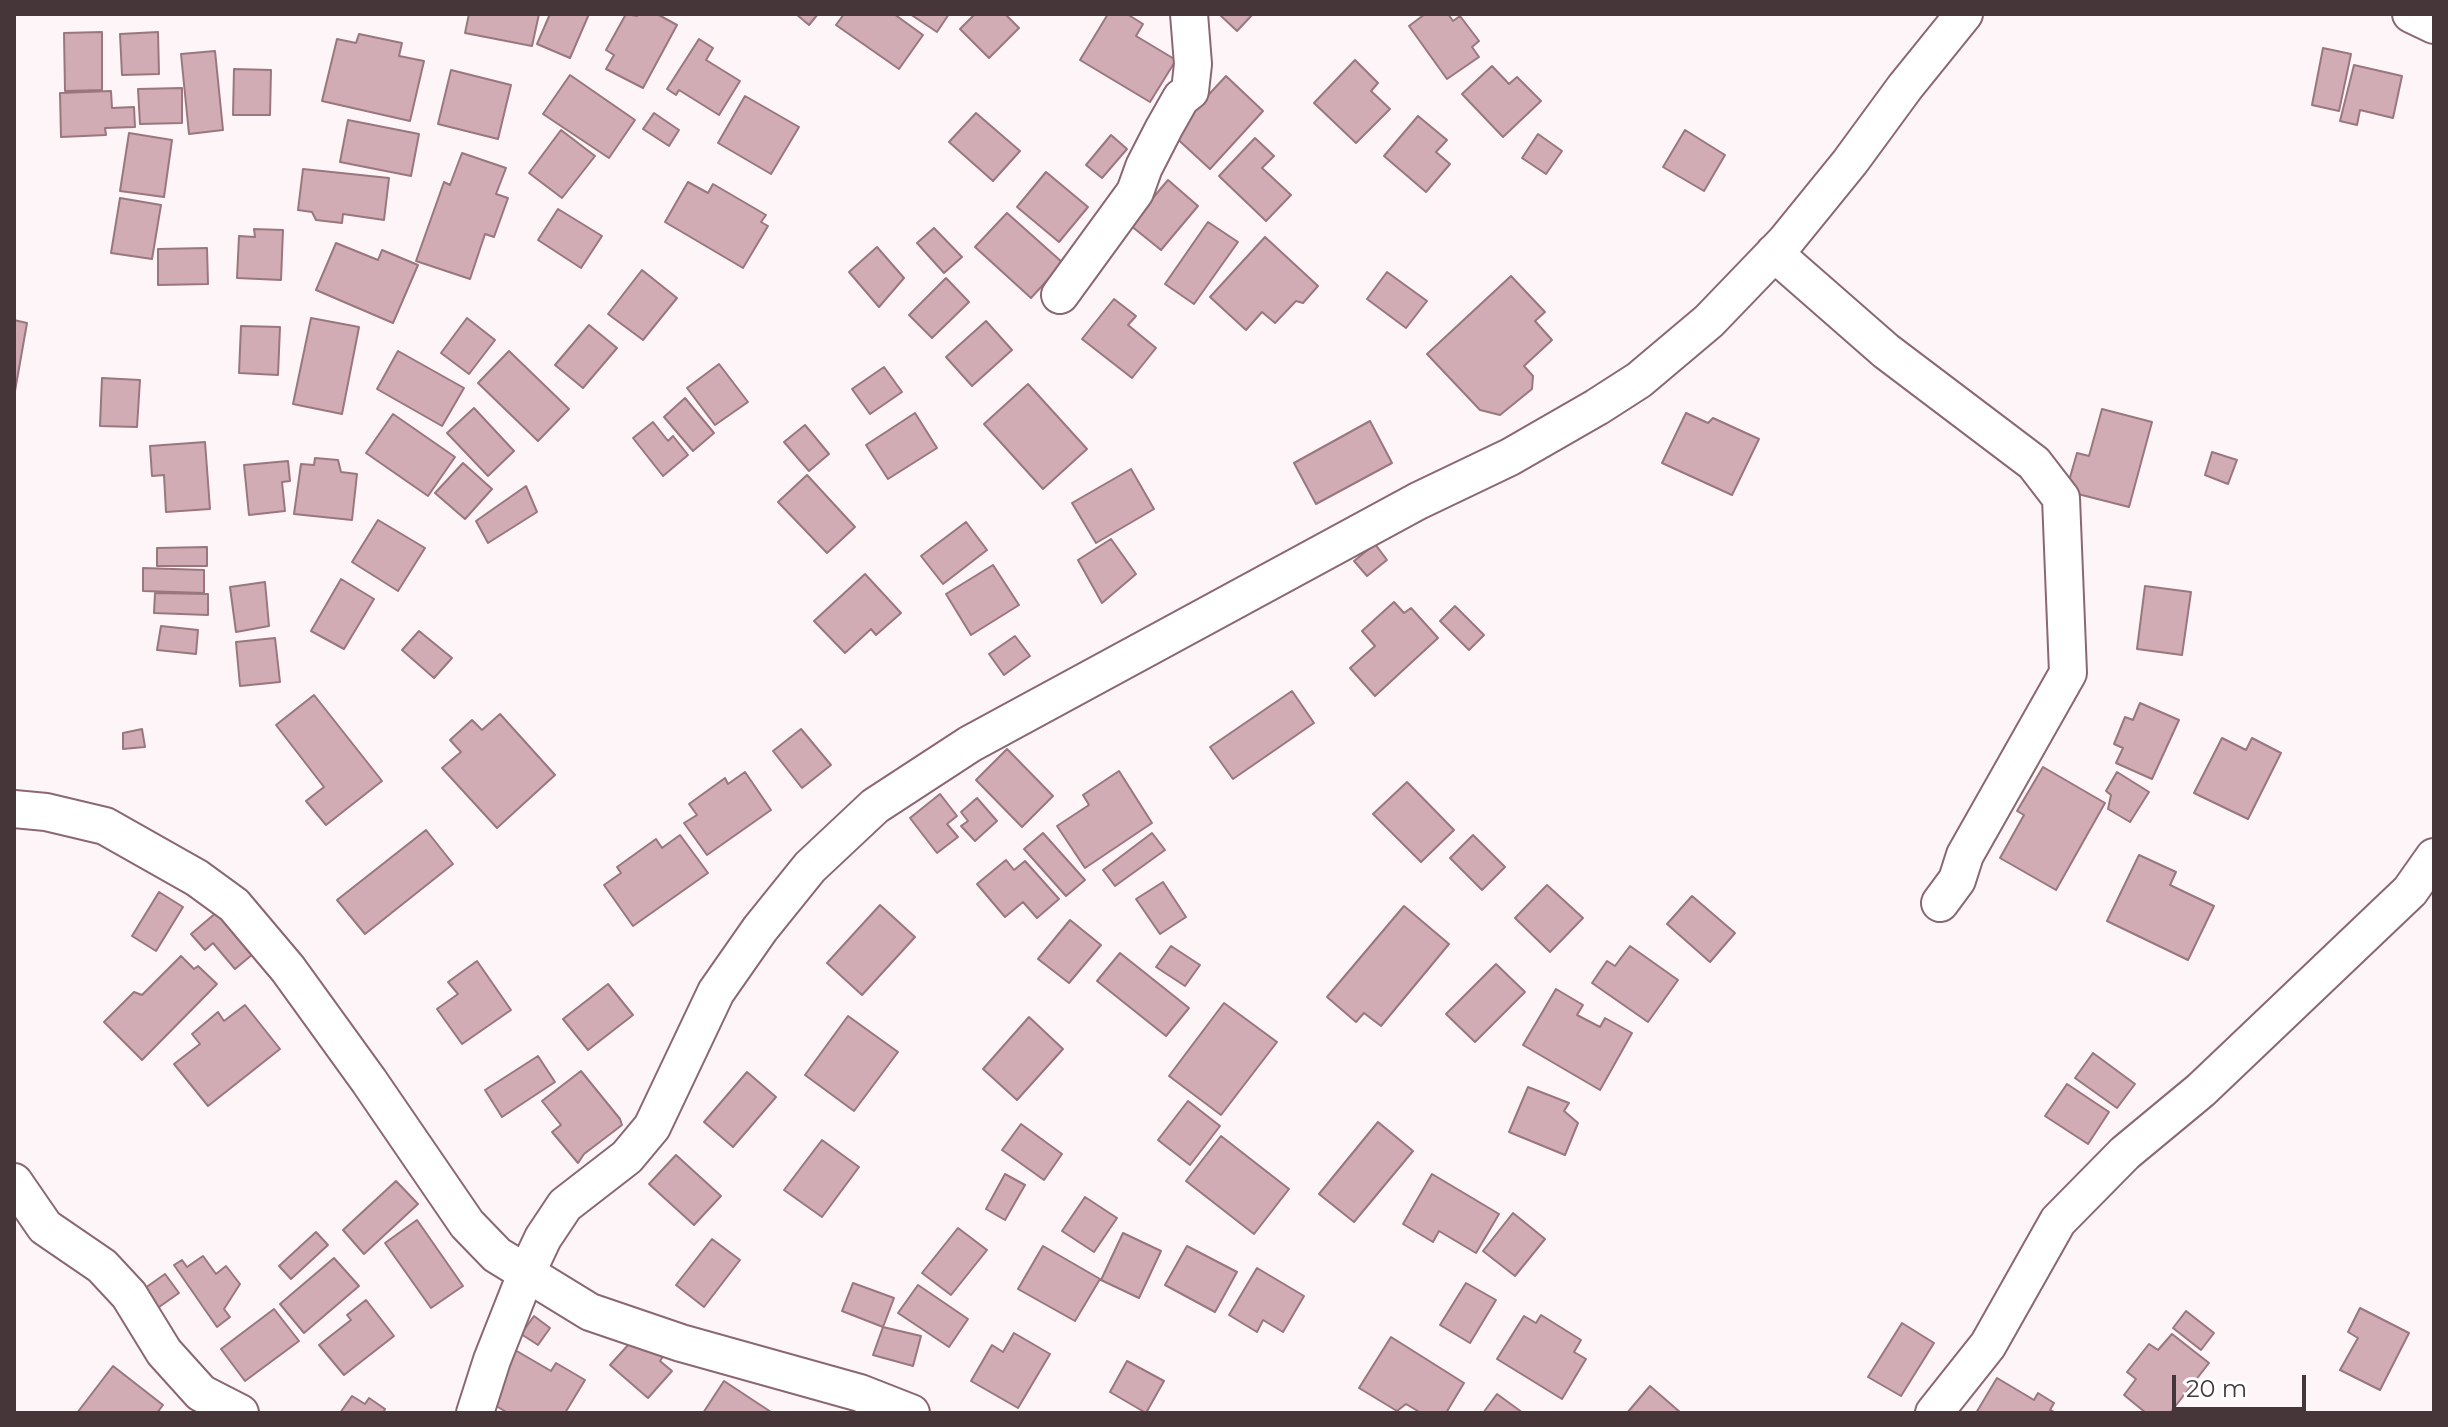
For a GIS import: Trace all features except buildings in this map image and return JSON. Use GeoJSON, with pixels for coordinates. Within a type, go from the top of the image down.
{"type":"FeatureCollection","features":[{"type":"Feature","properties":{"kind":"street"},"geometry":{"type":"LineString","coordinates":[[1060,295],[1135,192],[1164,128],[1181,98],[1190,91],[1193,64],[1189,14]]}},
{"type":"Feature","properties":{"kind":"street"},"geometry":{"type":"LineString","coordinates":[[475,1413],[492,1360],[543,1238],[565,1205],[627,1157],[652,1127],[716,992],[760,929],[810,867],[875,806],[970,744],[1418,501],[1510,457],[1639,380],[1709,321],[1774,253],[1850,162],[1964,14]]}},
{"type":"Feature","properties":{"kind":"street"},"geometry":{"type":"LineString","coordinates":[[2412,14],[2434,25]]}},
{"type":"Feature","properties":{"kind":"street"},"geometry":{"type":"LineString","coordinates":[[1774,253],[1886,351],[2034,463],[2061,498],[2068,673],[1965,855],[1957,880],[1940,903]]}},
{"type":"Feature","properties":{"kind":"street"},"geometry":{"type":"LineString","coordinates":[[14,809],[46,812],[105,826],[197,878],[234,905],[288,969],[467,1224],[497,1255],[590,1312],[681,1343],[860,1393],[911,1413]]}},
{"type":"Feature","properties":{"kind":"street"},"geometry":{"type":"LineString","coordinates":[[1934,1413],[1988,1345],[2058,1221],[2125,1153],[2201,1090],[2410,891],[2434,857]]}},
{"type":"Feature","properties":{"kind":"street"},"geometry":{"type":"LineString","coordinates":[[14,1182],[45,1227],[102,1266],[129,1295],[164,1352],[201,1393],[240,1413]]}}]}
